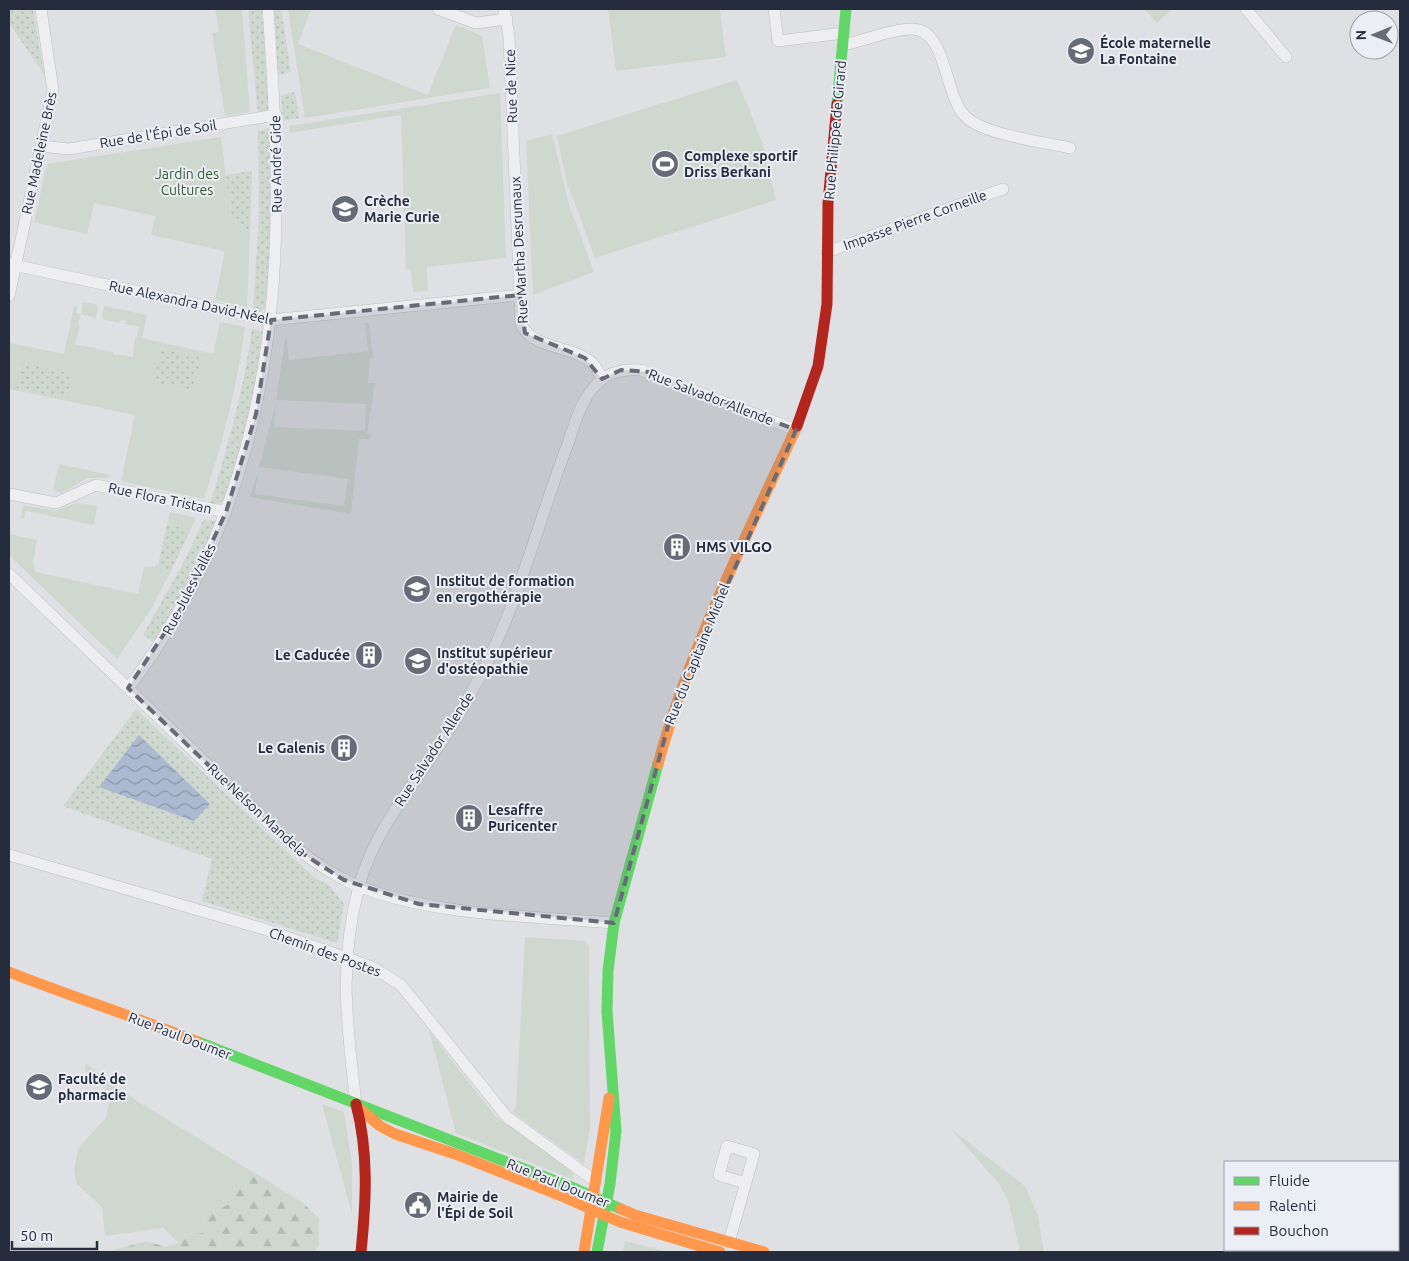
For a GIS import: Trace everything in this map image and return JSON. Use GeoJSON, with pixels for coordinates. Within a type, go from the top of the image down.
{"type":"FeatureCollection","features":[{"type":"Feature","properties":{"kind":"main road","name":"Rue Philippe de Girard"},"geometry":{"type":"LineString","coordinates":[[827,252],[828,203],[846,9]]}},
{"type":"Feature","properties":{"kind":"main road","name":"Rue du Capitaine Michel"},"geometry":{"type":"LineString","coordinates":[[584,1252],[608,1107],[610,1069],[607,995],[614,923],[673,708],[732,567],[796,430],[811,391],[822,345],[827,304],[827,252]]}},
{"type":"Feature","properties":{"kind":"main road","name":"Rue Paul Doumer"},"geometry":{"type":"LineString","coordinates":[[9,972],[59,992],[145,1021],[593,1196],[634,1215],[764,1252]]}},
{"type":"Feature","properties":{"kind":"main road","name":"Rue du Capitaine Michel"},"geometry":{"type":"LineString","coordinates":[[597,1252],[607,1203],[616,1131],[616,1105],[610,1069]]}},
{"type":"Feature","properties":{"kind":"main road","name":"Rue Paul Doumer"},"geometry":{"type":"LineString","coordinates":[[356,1104],[374,1121],[395,1134],[441,1149],[604,1216],[720,1252]]}},
{"type":"Feature","properties":{"kind":"main road"},"geometry":{"type":"LineString","coordinates":[[356,1104],[362,1128],[363,1147],[364,1216],[361,1252]]}},
{"type":"Feature","properties":{"kind":"street","name":"Rue Madeleine Brès"},"geometry":{"type":"LineString","coordinates":[[9,296],[12,265],[54,84],[41,9]]}},
{"type":"Feature","properties":{"kind":"street","name":"Rue André Gide"},"geometry":{"type":"LineString","coordinates":[[268,9],[276,115],[278,205],[271,320]]}},
{"type":"Feature","properties":{"kind":"street"},"geometry":{"type":"LineString","coordinates":[[438,9],[476,23],[494,23],[506,14]]}},
{"type":"Feature","properties":{"kind":"street"},"geometry":{"type":"LineString","coordinates":[[774,9],[778,41],[844,39],[899,30],[920,30],[934,40],[955,103],[969,119],[987,129],[1070,148]]}},
{"type":"Feature","properties":{"kind":"street"},"geometry":{"type":"LineString","coordinates":[[1246,9],[1286,57]]}},
{"type":"Feature","properties":{"kind":"street","name":"Rue de Nice"},"geometry":{"type":"LineString","coordinates":[[506,14],[514,163]]}},
{"type":"Feature","properties":{"kind":"street","name":"Rue de l'Épi de Soil"},"geometry":{"type":"LineString","coordinates":[[41,146],[69,149],[276,115]]}},
{"type":"Feature","properties":{"kind":"street","name":"Rue Martha Desrumaux"},"geometry":{"type":"LineString","coordinates":[[514,163],[521,324],[525,332],[534,338],[585,358],[593,364],[602,379]]}},
{"type":"Feature","properties":{"kind":"street","name":"Impasse Pierre Corneille"},"geometry":{"type":"LineString","coordinates":[[827,252],[1003,189]]}},
{"type":"Feature","properties":{"kind":"street","name":"Rue Alexandra David-Néel"},"geometry":{"type":"LineString","coordinates":[[12,265],[271,320],[520,295]]}},
{"type":"Feature","properties":{"kind":"street","name":"Rue Jules Vallès"},"geometry":{"type":"LineString","coordinates":[[128,688],[154,652],[182,607],[226,512],[254,420],[265,366],[271,320]]}},
{"type":"Feature","properties":{"kind":"street","name":"Rue Salvador Allende"},"geometry":{"type":"LineString","coordinates":[[356,1104],[345,1013],[346,957],[359,886],[370,858],[391,817],[452,726],[490,657],[515,598],[559,465],[576,420],[590,391],[602,379],[620,370],[641,370],[796,430]]}},
{"type":"Feature","properties":{"kind":"street","name":"Rue Flora Tristan"},"geometry":{"type":"LineString","coordinates":[[9,494],[56,503],[96,485],[226,512]]}},
{"type":"Feature","properties":{"kind":"street"},"geometry":{"type":"LineString","coordinates":[[9,574],[128,688]]}},
{"type":"Feature","properties":{"kind":"street","name":"Rue Nelson Mandela"},"geometry":{"type":"LineString","coordinates":[[128,688],[297,850],[328,871],[359,886],[400,899],[433,906],[614,923]]}},
{"type":"Feature","properties":{"kind":"street","name":"Chemin des Postes"},"geometry":{"type":"LineString","coordinates":[[9,855],[164,899],[372,967],[401,985],[507,1117],[595,1181]]}},
{"type":"Feature","properties":{"kind":"street"},"geometry":{"type":"LineString","coordinates":[[729,1242],[745,1183]]}},
{"type":"Feature","properties":{"kind":"highlighted area"},"geometry":{"type":"Polygon","coordinates":[[[520,295],[525,333],[585,358],[602,379],[621,370],[650,372],[796,430],[673,708],[614,923],[419,904],[344,880],[297,850],[128,688],[182,607],[226,512],[256,414],[271,320],[520,295]]]}},
{"type":"Feature","properties":{"kind":"green space"},"geometry":{"type":"Polygon","coordinates":[[[9,9],[33,9],[44,74],[9,23],[9,9]]]}},
{"type":"Feature","properties":{"kind":"green space"},"geometry":{"type":"Polygon","coordinates":[[[215,9],[242,9],[250,112],[225,116],[212,33],[219,32],[215,9]]]}},
{"type":"Feature","properties":{"kind":"green space"},"geometry":{"type":"Polygon","coordinates":[[[248,9],[262,9],[269,109],[258,114],[248,9]]]}},
{"type":"Feature","properties":{"kind":"green space"},"geometry":{"type":"Polygon","coordinates":[[[272,9],[281,9],[291,72],[278,75],[272,9]]]}},
{"type":"Feature","properties":{"kind":"green space"},"geometry":{"type":"Polygon","coordinates":[[[288,9],[311,9],[298,44],[428,95],[456,25],[482,36],[490,88],[305,118],[288,9]]]}},
{"type":"Feature","properties":{"kind":"green space"},"geometry":{"type":"Polygon","coordinates":[[[608,9],[720,9],[726,57],[616,71],[608,9]]]}},
{"type":"Feature","properties":{"kind":"green space"},"geometry":{"type":"Polygon","coordinates":[[[1144,9],[1172,9],[1157,23],[1144,9]]]}},
{"type":"Feature","properties":{"kind":"green space","name":"Complexe sportif Driss Berkani"},"geometry":{"type":"Polygon","coordinates":[[[737,80],[763,144],[776,200],[595,258],[567,183],[557,136],[737,80]]]}},
{"type":"Feature","properties":{"kind":"green space"},"geometry":{"type":"Polygon","coordinates":[[[295,92],[299,118],[283,121],[281,95],[295,92]]]}},
{"type":"Feature","properties":{"kind":"green space"},"geometry":{"type":"Polygon","coordinates":[[[500,93],[506,258],[427,267],[428,291],[413,292],[411,269],[406,270],[401,115],[290,133],[289,126],[500,93]]]}},
{"type":"Feature","properties":{"kind":"green space"},"geometry":{"type":"Polygon","coordinates":[[[271,128],[272,203],[267,304],[264,310],[253,311],[259,216],[258,131],[271,128]]]}},
{"type":"Feature","properties":{"kind":"green space"},"geometry":{"type":"Polygon","coordinates":[[[552,134],[569,205],[594,272],[533,295],[526,141],[552,134]]]}},
{"type":"Feature","properties":{"kind":"green space","name":"Jardin des Cultures"},"geometry":{"type":"Polygon","coordinates":[[[221,137],[231,218],[250,232],[247,307],[215,300],[225,251],[151,235],[155,216],[94,203],[87,234],[34,222],[47,164],[221,137]]]}},
{"type":"Feature","properties":{"kind":"green space"},"geometry":{"type":"Polygon","coordinates":[[[252,171],[250,232],[231,218],[226,175],[252,171]]]}},
{"type":"Feature","properties":{"kind":"green space"},"geometry":{"type":"Polygon","coordinates":[[[83,302],[98,305],[96,318],[81,314],[83,302]]]}},
{"type":"Feature","properties":{"kind":"green space"},"geometry":{"type":"Polygon","coordinates":[[[74,306],[77,307],[76,313],[81,314],[75,344],[133,357],[135,337],[137,338],[139,327],[125,324],[126,321],[120,320],[119,323],[102,319],[104,306],[147,315],[142,338],[213,354],[220,322],[245,327],[229,414],[204,499],[121,481],[135,415],[9,389],[9,343],[64,354],[74,306]]]}},
{"type":"Feature","properties":{"kind":"green space"},"geometry":{"type":"Polygon","coordinates":[[[365,323],[369,323],[373,358],[370,359],[368,383],[375,383],[367,434],[371,435],[370,439],[359,439],[351,514],[250,497],[258,471],[255,494],[344,506],[348,479],[259,467],[276,403],[274,427],[365,431],[366,404],[276,400],[286,334],[289,360],[368,351],[365,323]]]}},
{"type":"Feature","properties":{"kind":"green space"},"geometry":{"type":"Polygon","coordinates":[[[252,329],[265,332],[252,410],[225,500],[216,506],[210,504],[235,417],[252,329]]]}},
{"type":"Feature","properties":{"kind":"green space"},"geometry":{"type":"Polygon","coordinates":[[[161,349],[201,358],[194,390],[154,382],[161,349]]]}},
{"type":"Feature","properties":{"kind":"green space"},"geometry":{"type":"Polygon","coordinates":[[[22,363],[72,374],[67,398],[16,388],[22,363]]]}},
{"type":"Feature","properties":{"kind":"green space"},"geometry":{"type":"Polygon","coordinates":[[[59,464],[110,475],[108,478],[87,478],[62,493],[53,490],[59,464]]]}},
{"type":"Feature","properties":{"kind":"green space"},"geometry":{"type":"Polygon","coordinates":[[[76,503],[97,506],[94,525],[26,511],[24,519],[21,518],[23,505],[55,511],[76,503]]]}},
{"type":"Feature","properties":{"kind":"green space"},"geometry":{"type":"Polygon","coordinates":[[[170,512],[196,518],[191,529],[167,524],[170,512]]]}},
{"type":"Feature","properties":{"kind":"green space"},"geometry":{"type":"Polygon","coordinates":[[[204,519],[216,521],[202,558],[154,642],[143,635],[186,558],[204,519]]]}},
{"type":"Feature","properties":{"kind":"green space"},"geometry":{"type":"Polygon","coordinates":[[[167,524],[191,529],[171,571],[158,566],[167,524]]]}},
{"type":"Feature","properties":{"kind":"green space"},"geometry":{"type":"Polygon","coordinates":[[[9,534],[37,540],[33,563],[36,572],[138,594],[144,567],[158,566],[171,571],[151,609],[117,659],[9,555],[9,534]]]}},
{"type":"Feature","properties":{"kind":"green space"},"geometry":{"type":"Polygon","coordinates":[[[136,709],[315,878],[329,885],[344,904],[337,943],[202,901],[212,859],[63,806],[136,709]]]}},
{"type":"Feature","properties":{"kind":"green space"},"geometry":{"type":"Polygon","coordinates":[[[525,937],[585,941],[589,947],[590,1127],[584,1164],[512,1112],[516,1106],[525,937]]]}},
{"type":"Feature","properties":{"kind":"green space"},"geometry":{"type":"Polygon","coordinates":[[[429,1031],[495,1116],[575,1172],[572,1179],[456,1133],[429,1031]]]}},
{"type":"Feature","properties":{"kind":"green space"},"geometry":{"type":"Polygon","coordinates":[[[85,1063],[137,1101],[253,1172],[241,1182],[232,1203],[206,1215],[202,1233],[187,1235],[179,1243],[163,1228],[105,1236],[102,1207],[77,1184],[74,1171],[78,1148],[106,1118],[109,1103],[104,1085],[86,1074],[85,1063]]]}},
{"type":"Feature","properties":{"kind":"green space"},"geometry":{"type":"Polygon","coordinates":[[[322,1104],[344,1112],[352,1164],[352,1214],[322,1104]]]}},
{"type":"Feature","properties":{"kind":"green space"},"geometry":{"type":"Polygon","coordinates":[[[951,1129],[1025,1186],[1038,1216],[1044,1252],[1020,1252],[1008,1200],[999,1184],[951,1129]]]}},
{"type":"Feature","properties":{"kind":"green space"},"geometry":{"type":"Polygon","coordinates":[[[253,1172],[303,1203],[319,1218],[319,1244],[315,1252],[107,1252],[146,1241],[166,1247],[179,1243],[187,1235],[202,1233],[206,1215],[232,1203],[241,1182],[253,1172]]]}},
{"type":"Feature","properties":{"kind":"green space"},"geometry":{"type":"Polygon","coordinates":[[[625,1241],[668,1252],[623,1252],[625,1241]]]}},
{"type":"Feature","properties":{"kind":"water"},"geometry":{"type":"Polygon","coordinates":[[[139,735],[210,804],[194,821],[99,787],[139,735]]]}},
{"type":"Feature","properties":{"kind":"traffic: fast"},"geometry":{"type":"LineString","coordinates":[[837,104],[846,9]]}},
{"type":"Feature","properties":{"kind":"traffic: fast"},"geometry":{"type":"LineString","coordinates":[[597,1252],[610,1184],[616,1131],[607,1011],[608,971],[614,923],[658,764]]}},
{"type":"Feature","properties":{"kind":"traffic: fast"},"geometry":{"type":"LineString","coordinates":[[198,1042],[576,1189],[621,1209]]}},
{"type":"Feature","properties":{"kind":"traffic: slow"},"geometry":{"type":"LineString","coordinates":[[658,764],[686,677],[720,593],[797,426]]}},
{"type":"Feature","properties":{"kind":"traffic: slow"},"geometry":{"type":"LineString","coordinates":[[9,972],[198,1042]]}},
{"type":"Feature","properties":{"kind":"traffic: slow"},"geometry":{"type":"LineString","coordinates":[[584,1252],[609,1098]]}},
{"type":"Feature","properties":{"kind":"traffic: slow"},"geometry":{"type":"LineString","coordinates":[[360,1109],[380,1126],[395,1134],[455,1154],[564,1197],[620,1222],[720,1252]]}},
{"type":"Feature","properties":{"kind":"traffic: slow"},"geometry":{"type":"LineString","coordinates":[[621,1209],[635,1215],[764,1252]]}},
{"type":"Feature","properties":{"kind":"traffic: jam"},"geometry":{"type":"LineString","coordinates":[[797,426],[818,366],[827,304],[828,203],[837,104]]}},
{"type":"Feature","properties":{"kind":"traffic: jam"},"geometry":{"type":"LineString","coordinates":[[356,1104],[365,1159],[361,1252]]}},
{"type":"Feature","properties":{"kind":"place","name":"École maternelle La Fontaine"},"geometry":{"type":"Point","coordinates":[1081,51]}},
{"type":"Feature","properties":{"kind":"place","name":"Complexe sportif Driss Berkani"},"geometry":{"type":"Point","coordinates":[665,164]}},
{"type":"Feature","properties":{"kind":"place","name":"Crèche Marie Curie"},"geometry":{"type":"Point","coordinates":[345,209]}},
{"type":"Feature","properties":{"kind":"place","name":"HMS VILGO"},"geometry":{"type":"Point","coordinates":[677,547]}},
{"type":"Feature","properties":{"kind":"place","name":"Institut de formation en ergothérapie"},"geometry":{"type":"Point","coordinates":[417,589]}},
{"type":"Feature","properties":{"kind":"place","name":"Le Caducée"},"geometry":{"type":"Point","coordinates":[369,655]}},
{"type":"Feature","properties":{"kind":"place","name":"Institut supérieur d'ostéopathie"},"geometry":{"type":"Point","coordinates":[418,661]}},
{"type":"Feature","properties":{"kind":"place","name":"Le Galenis"},"geometry":{"type":"Point","coordinates":[344,748]}},
{"type":"Feature","properties":{"kind":"place","name":"Lesaffre Puricenter"},"geometry":{"type":"Point","coordinates":[469,818]}},
{"type":"Feature","properties":{"kind":"place","name":"Faculté de pharmacie"},"geometry":{"type":"Point","coordinates":[39,1087]}},
{"type":"Feature","properties":{"kind":"place","name":"Mairie de l'Épi de Soil"},"geometry":{"type":"Point","coordinates":[418,1205]}}]}
